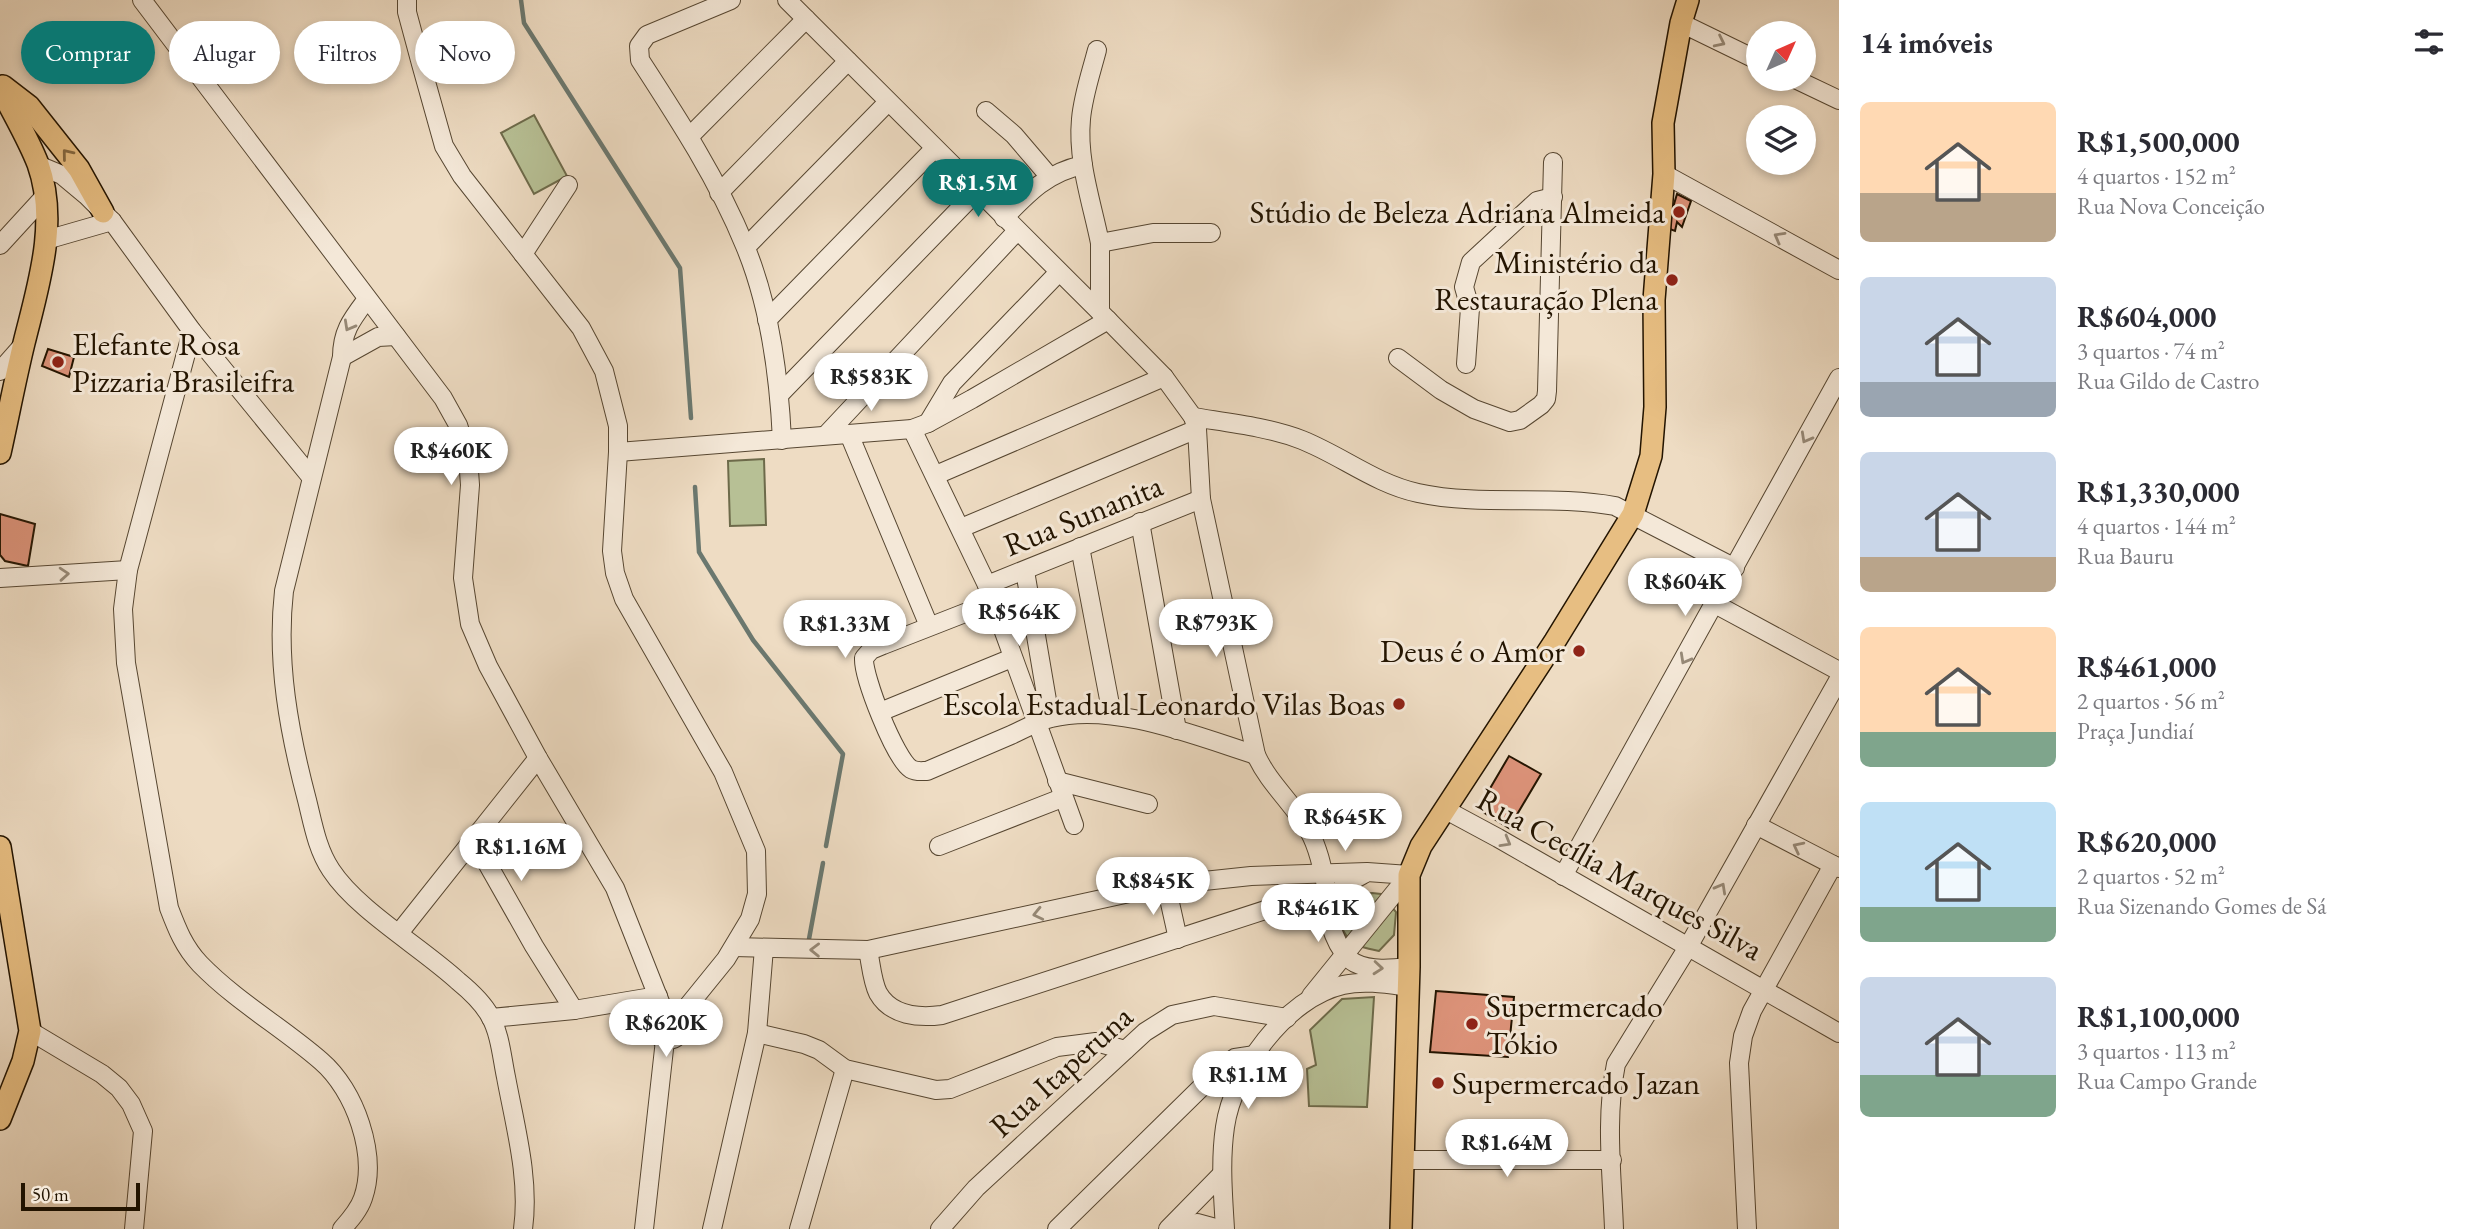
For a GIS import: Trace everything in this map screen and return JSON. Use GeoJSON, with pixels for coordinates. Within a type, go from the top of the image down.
{"type":"FeatureCollection","features":[{"type":"Feature","properties":{"kind":"main road"},"geometry":{"type":"LineString","coordinates":[[1401,1229],[1409,875],[1421,846],[1555,641],[1633,514],[1651,456],[1655,407],[1654,300],[1664,174],[1663,123],[1681,23],[1688,0]]}},
{"type":"Feature","properties":{"kind":"main road"},"geometry":{"type":"LineString","coordinates":[[0,85],[38,165],[44,197],[46,240],[41,281],[0,453]]}},
{"type":"Feature","properties":{"kind":"main road"},"geometry":{"type":"LineString","coordinates":[[0,85],[29,106],[79,169],[107,216]]}},
{"type":"Feature","properties":{"kind":"main road"},"geometry":{"type":"LineString","coordinates":[[0,847],[30,1031],[23,1061],[0,1119]]}},
{"type":"Feature","properties":{"kind":"street"},"geometry":{"type":"LineString","coordinates":[[142,0],[443,398],[458,425],[468,457],[470,485],[463,578],[470,625],[488,666],[538,758],[615,888],[667,1008]]}},
{"type":"Feature","properties":{"kind":"street"},"geometry":{"type":"LineString","coordinates":[[407,0],[407,12],[444,146],[462,176],[582,328],[604,371],[618,426],[612,551],[618,582],[624,599],[723,772],[756,851],[757,894],[750,919],[734,947],[657,1017],[654,1026],[657,1035],[665,1040],[643,1229]]}},
{"type":"Feature","properties":{"kind":"street"},"geometry":{"type":"LineString","coordinates":[[731,0],[647,35],[639,46],[640,60],[690,136],[746,247],[767,320],[779,395],[782,440]]}},
{"type":"Feature","properties":{"kind":"street"},"geometry":{"type":"LineString","coordinates":[[787,0],[1164,377],[1195,423],[1200,499],[1256,755],[1317,846],[1331,923],[1344,956],[1368,967],[1390,969],[1408,977]]}},
{"type":"Feature","properties":{"kind":"street"},"geometry":{"type":"LineString","coordinates":[[690,136],[806,19]]}},
{"type":"Feature","properties":{"kind":"street"},"geometry":{"type":"LineString","coordinates":[[1681,23],[1746,55]]}},
{"type":"Feature","properties":{"kind":"street"},"geometry":{"type":"LineString","coordinates":[[1097,50],[1081,119],[1083,165],[1100,243],[1104,316]]}},
{"type":"Feature","properties":{"kind":"street"},"geometry":{"type":"LineString","coordinates":[[719,192],[848,61]]}},
{"type":"Feature","properties":{"kind":"street"},"geometry":{"type":"LineString","coordinates":[[1816,89],[1839,100]]}},
{"type":"Feature","properties":{"kind":"street"},"geometry":{"type":"LineString","coordinates":[[746,247],[888,102]]}},
{"type":"Feature","properties":{"kind":"street"},"geometry":{"type":"LineString","coordinates":[[986,111],[1014,135],[1049,176]]}},
{"type":"Feature","properties":{"kind":"street"},"geometry":{"type":"LineString","coordinates":[[767,320],[934,149]]}},
{"type":"Feature","properties":{"kind":"street"},"geometry":{"type":"LineString","coordinates":[[1398,358],[1463,403],[1510,422],[1520,420],[1546,399],[1553,162]]}},
{"type":"Feature","properties":{"kind":"street"},"geometry":{"type":"LineString","coordinates":[[38,165],[62,175],[107,216],[192,331],[311,478]]}},
{"type":"Feature","properties":{"kind":"street"},"geometry":{"type":"LineString","coordinates":[[1004,218],[1049,176],[1083,165]]}},
{"type":"Feature","properties":{"kind":"street"},"geometry":{"type":"LineString","coordinates":[[1664,174],[1839,270]]}},
{"type":"Feature","properties":{"kind":"street"},"geometry":{"type":"LineString","coordinates":[[523,254],[568,185]]}},
{"type":"Feature","properties":{"kind":"street"},"geometry":{"type":"LineString","coordinates":[[779,395],[977,191]]}},
{"type":"Feature","properties":{"kind":"street"},"geometry":{"type":"LineString","coordinates":[[0,245],[44,197]]}},
{"type":"Feature","properties":{"kind":"street"},"geometry":{"type":"LineString","coordinates":[[1466,363],[1469,308],[1464,287],[1471,262],[1537,201],[1553,197]]}},
{"type":"Feature","properties":{"kind":"street"},"geometry":{"type":"LineString","coordinates":[[46,240],[107,216]]}},
{"type":"Feature","properties":{"kind":"street"},"geometry":{"type":"LineString","coordinates":[[826,435],[1017,231]]}},
{"type":"Feature","properties":{"kind":"street"},"geometry":{"type":"LineString","coordinates":[[1100,243],[1153,233],[1212,233]]}},
{"type":"Feature","properties":{"kind":"street"},"geometry":{"type":"LineString","coordinates":[[920,426],[952,383],[1059,272]]}},
{"type":"Feature","properties":{"kind":"street"},"geometry":{"type":"LineString","coordinates":[[367,299],[346,329],[342,341],[342,357],[284,592],[280,654],[295,757],[318,847],[331,870],[345,888],[459,981],[491,1018],[501,1049],[518,1141],[526,1211],[523,1229]]}},
{"type":"Feature","properties":{"kind":"street"},"geometry":{"type":"LineString","coordinates":[[618,452],[782,440],[920,426],[1104,316]]}},
{"type":"Feature","properties":{"kind":"street"},"geometry":{"type":"LineString","coordinates":[[192,331],[128,570],[123,610],[126,663],[169,908],[181,940],[198,962],[249,1008],[323,1062],[344,1087],[360,1124],[369,1168],[363,1198],[352,1218],[342,1229]]}},
{"type":"Feature","properties":{"kind":"street"},"geometry":{"type":"LineString","coordinates":[[342,357],[377,337],[396,337]]}},
{"type":"Feature","properties":{"kind":"street"},"geometry":{"type":"LineString","coordinates":[[0,371],[24,344]]}},
{"type":"Feature","properties":{"kind":"street"},"geometry":{"type":"LineString","coordinates":[[936,475],[1164,377]]}},
{"type":"Feature","properties":{"kind":"street"},"geometry":{"type":"LineString","coordinates":[[1563,876],[1839,378]]}},
{"type":"Feature","properties":{"kind":"street"},"geometry":{"type":"LineString","coordinates":[[961,528],[1195,423],[1274,431],[1304,441],[1379,480],[1417,493],[1467,500],[1595,502],[1615,506],[1735,568]]}},
{"type":"Feature","properties":{"kind":"street"},"geometry":{"type":"LineString","coordinates":[[920,426],[936,475],[990,594],[1012,658],[1043,721]]}},
{"type":"Feature","properties":{"kind":"street"},"geometry":{"type":"LineString","coordinates":[[849,434],[929,626]]}},
{"type":"Feature","properties":{"kind":"street","name":"Rua Sunanita"},"geometry":{"type":"LineString","coordinates":[[880,712],[869,684],[864,658],[871,650],[929,626],[990,594],[1025,571],[1200,499]]}},
{"type":"Feature","properties":{"kind":"street"},"geometry":{"type":"LineString","coordinates":[[1140,522],[1177,730]]}},
{"type":"Feature","properties":{"kind":"street"},"geometry":{"type":"LineString","coordinates":[[1080,547],[1112,715]]}},
{"type":"Feature","properties":{"kind":"street"},"geometry":{"type":"LineString","coordinates":[[0,578],[128,570]]}},
{"type":"Feature","properties":{"kind":"street"},"geometry":{"type":"LineString","coordinates":[[1025,571],[1043,721],[1060,789],[1073,825]]}},
{"type":"Feature","properties":{"kind":"street"},"geometry":{"type":"LineString","coordinates":[[1715,604],[1839,671]]}},
{"type":"Feature","properties":{"kind":"street"},"geometry":{"type":"LineString","coordinates":[[1012,658],[880,712],[902,761],[909,769],[927,771],[1043,721],[1079,714],[1112,715],[1177,730],[1256,755]]}},
{"type":"Feature","properties":{"kind":"street"},"geometry":{"type":"LineString","coordinates":[[1614,1229],[1610,1125],[1616,1064],[1688,947],[1837,687]]}},
{"type":"Feature","properties":{"kind":"street"},"geometry":{"type":"LineString","coordinates":[[399,933],[538,758]]}},
{"type":"Feature","properties":{"kind":"street"},"geometry":{"type":"LineString","coordinates":[[939,846],[1060,789],[1148,804]]}},
{"type":"Feature","properties":{"kind":"street","name":"Rua Cecília Marques Silva"},"geometry":{"type":"LineString","coordinates":[[1446,810],[1839,1033]]}},
{"type":"Feature","properties":{"kind":"street"},"geometry":{"type":"LineString","coordinates":[[1747,1229],[1739,1063],[1743,1036],[1752,1012],[1836,867],[1756,825]]}},
{"type":"Feature","properties":{"kind":"street"},"geometry":{"type":"LineString","coordinates":[[474,840],[574,1010]]}},
{"type":"Feature","properties":{"kind":"street"},"geometry":{"type":"LineString","coordinates":[[734,947],[869,950],[1166,885],[1282,874],[1338,891],[1367,872]]}},
{"type":"Feature","properties":{"kind":"street"},"geometry":{"type":"LineString","coordinates":[[869,950],[878,992],[885,1001],[911,1016],[923,1018],[942,1015],[1178,939],[1326,889],[1367,872],[1409,875]]}},
{"type":"Feature","properties":{"kind":"street"},"geometry":{"type":"LineString","coordinates":[[1282,874],[1284,903]]}},
{"type":"Feature","properties":{"kind":"street"},"geometry":{"type":"LineString","coordinates":[[1225,1229],[1222,1174],[1225,1127],[1230,1102],[1240,1078],[1270,1034],[1304,1004],[1409,875]]}},
{"type":"Feature","properties":{"kind":"street"},"geometry":{"type":"LineString","coordinates":[[1166,885],[1178,939]]}},
{"type":"Feature","properties":{"kind":"street"},"geometry":{"type":"LineString","coordinates":[[712,1229],[757,1032],[764,948]]}},
{"type":"Feature","properties":{"kind":"street"},"geometry":{"type":"LineString","coordinates":[[1304,1004],[1340,985],[1408,977]]}},
{"type":"Feature","properties":{"kind":"street","name":"Rua Itaperuna"},"geometry":{"type":"LineString","coordinates":[[940,1229],[976,1188],[1125,1050],[1145,1032],[1172,1015],[1214,1006],[1287,1018]]}},
{"type":"Feature","properties":{"kind":"street"},"geometry":{"type":"LineString","coordinates":[[491,1018],[574,1010],[667,1008]]}},
{"type":"Feature","properties":{"kind":"street"},"geometry":{"type":"LineString","coordinates":[[30,1031],[102,1073],[119,1088],[131,1104],[143,1131],[134,1229]]}},
{"type":"Feature","properties":{"kind":"street"},"geometry":{"type":"LineString","coordinates":[[757,1032],[819,1050],[845,1069],[936,1090],[950,1089],[1057,1047],[1096,1042],[1125,1050]]}},
{"type":"Feature","properties":{"kind":"street"},"geometry":{"type":"LineString","coordinates":[[1057,1229],[1221,1068],[1236,1058],[1255,1055]]}},
{"type":"Feature","properties":{"kind":"street"},"geometry":{"type":"LineString","coordinates":[[799,1229],[845,1069]]}},
{"type":"Feature","properties":{"kind":"street"},"geometry":{"type":"LineString","coordinates":[[1402,1160],[1612,1160]]}},
{"type":"Feature","properties":{"kind":"street"},"geometry":{"type":"LineString","coordinates":[[1169,1229],[1222,1174]]}},
{"type":"Feature","properties":{"kind":"street"},"geometry":{"type":"LineString","coordinates":[[1169,1229],[1197,1223],[1219,1229]]}},
{"type":"Feature","properties":{"kind":"green space"},"geometry":{"type":"Polygon","coordinates":[[[534,115],[567,176],[534,194],[501,133],[534,115]]]}},
{"type":"Feature","properties":{"kind":"green space"},"geometry":{"type":"Polygon","coordinates":[[[764,459],[766,525],[730,526],[728,461],[764,459]]]}},
{"type":"Feature","properties":{"kind":"green space"},"geometry":{"type":"Polygon","coordinates":[[[1372,893],[1381,894],[1396,912],[1394,935],[1379,951],[1352,942],[1336,917],[1341,906],[1349,899],[1372,893]]]}},
{"type":"Feature","properties":{"kind":"green space"},"geometry":{"type":"Polygon","coordinates":[[[1374,997],[1367,1107],[1309,1106],[1307,1069],[1316,1065],[1310,1030],[1342,999],[1374,997]]]}},
{"type":"Feature","properties":{"kind":"building","name":"Stúdio de Beleza Adriana Almeida"},"geometry":{"type":"Polygon","coordinates":[[[1677,194],[1691,201],[1682,227],[1677,222],[1675,231],[1667,228],[1677,194]]]}},
{"type":"Feature","properties":{"kind":"building","name":"Elefante Rosa Pizzaria Brasileifra"},"geometry":{"type":"Polygon","coordinates":[[[48,349],[74,357],[69,377],[42,366],[48,349]]]}},
{"type":"Feature","properties":{"kind":"building"},"geometry":{"type":"Polygon","coordinates":[[[0,514],[35,524],[28,566],[5,561],[0,555],[0,514]]]}},
{"type":"Feature","properties":{"kind":"building"},"geometry":{"type":"Polygon","coordinates":[[[1509,756],[1541,774],[1509,828],[1478,809],[1509,756]]]}},
{"type":"Feature","properties":{"kind":"building","name":"Supermercado Tókio"},"geometry":{"type":"Polygon","coordinates":[[[1436,991],[1514,997],[1508,1057],[1430,1052],[1436,991]]]}},
{"type":"Feature","properties":{"kind":"waterway"},"geometry":{"type":"LineString","coordinates":[[521,0],[524,23],[680,268],[691,418]]}},
{"type":"Feature","properties":{"kind":"waterway"},"geometry":{"type":"LineString","coordinates":[[695,487],[699,552],[753,640],[843,754],[826,846]]}},
{"type":"Feature","properties":{"kind":"waterway"},"geometry":{"type":"LineString","coordinates":[[809,939],[823,863]]}},
{"type":"Feature","properties":{"kind":"place","name":"Stúdio de Beleza Adriana Almeida"},"geometry":{"type":"Point","coordinates":[1679,212]}},
{"type":"Feature","properties":{"kind":"place","name":"Ministério da Restauração Plena"},"geometry":{"type":"Point","coordinates":[1672,280]}},
{"type":"Feature","properties":{"kind":"place","name":"Elefante Rosa Pizzaria Brasileifra"},"geometry":{"type":"Point","coordinates":[58,362]}},
{"type":"Feature","properties":{"kind":"place","name":"Deus é o Amor"},"geometry":{"type":"Point","coordinates":[1579,651]}},
{"type":"Feature","properties":{"kind":"place","name":"Escola Estadual Leonardo Vilas Boas"},"geometry":{"type":"Point","coordinates":[1399,704]}},
{"type":"Feature","properties":{"kind":"place","name":"Supermercado Tókio"},"geometry":{"type":"Point","coordinates":[1472,1024]}},
{"type":"Feature","properties":{"kind":"place","name":"Supermercado Jazan"},"geometry":{"type":"Point","coordinates":[1438,1083]}}]}
